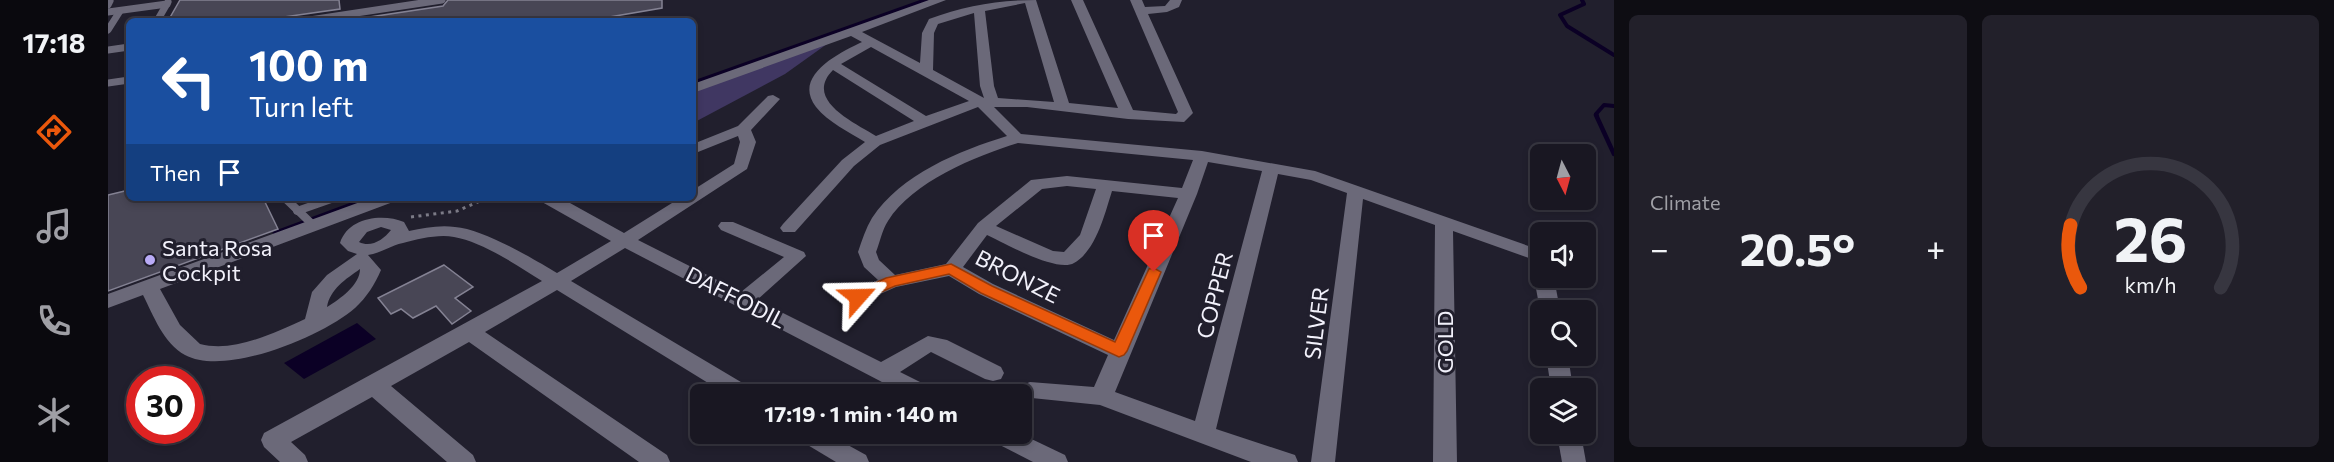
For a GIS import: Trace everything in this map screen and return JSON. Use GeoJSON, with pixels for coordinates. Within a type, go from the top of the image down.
{"type":"FeatureCollection","features":[{"type":"Feature","properties":{"kind":"street"},"geometry":{"type":"LineString","coordinates":[[696,88],[940,0]]}},
{"type":"Feature","properties":{"kind":"street"},"geometry":{"type":"LineString","coordinates":[[926,71],[928,33],[933,21],[956,13],[1022,0]]}},
{"type":"Feature","properties":{"kind":"street"},"geometry":{"type":"LineString","coordinates":[[1030,0],[1063,108]]}},
{"type":"Feature","properties":{"kind":"street"},"geometry":{"type":"LineString","coordinates":[[1077,0],[1128,115]]}},
{"type":"Feature","properties":{"kind":"street"},"geometry":{"type":"LineString","coordinates":[[1138,5],[1167,9],[1175,5],[1176,0]]}},
{"type":"Feature","properties":{"kind":"street"},"geometry":{"type":"LineString","coordinates":[[789,228],[848,163],[875,142],[925,122],[986,102],[1027,103],[1179,119],[1185,113],[1138,5]]}},
{"type":"Feature","properties":{"kind":"street"},"geometry":{"type":"LineString","coordinates":[[979,8],[987,86],[986,102]]}},
{"type":"Feature","properties":{"kind":"street"},"geometry":{"type":"LineString","coordinates":[[852,32],[986,102],[1017,138]]}},
{"type":"Feature","properties":{"kind":"street"},"geometry":{"type":"LineString","coordinates":[[873,42],[845,55],[833,64],[818,77],[815,91],[822,106],[875,142]]}},
{"type":"Feature","properties":{"kind":"street"},"geometry":{"type":"LineString","coordinates":[[833,64],[925,122]]}},
{"type":"Feature","properties":{"kind":"street"},"geometry":{"type":"LineString","coordinates":[[696,148],[743,129],[773,99]]}},
{"type":"Feature","properties":{"kind":"street"},"geometry":{"type":"LineString","coordinates":[[696,195],[741,166],[748,142],[743,129]]}},
{"type":"Feature","properties":{"kind":"street"},"geometry":{"type":"LineString","coordinates":[[891,282],[871,263],[867,252],[881,219],[903,195],[940,171],[989,146],[1017,138],[1202,156],[1315,176],[1530,252]]}},
{"type":"Feature","properties":{"kind":"street"},"geometry":{"type":"LineString","coordinates":[[1102,396],[1119,351],[1189,194],[1202,156]]}},
{"type":"Feature","properties":{"kind":"street","name":"COPPER"},"geometry":{"type":"LineString","coordinates":[[1203,434],[1271,168]]}},
{"type":"Feature","properties":{"kind":"street"},"geometry":{"type":"LineString","coordinates":[[951,269],[984,227],[1037,184],[1067,182],[1189,194]]}},
{"type":"Feature","properties":{"kind":"street"},"geometry":{"type":"LineString","coordinates":[[984,227],[1049,256],[1068,259],[1088,237],[1106,185]]}},
{"type":"Feature","properties":{"kind":"street","name":"SILVER"},"geometry":{"type":"LineString","coordinates":[[1323,462],[1356,190]]}},
{"type":"Feature","properties":{"kind":"street"},"geometry":{"type":"LineString","coordinates":[[108,302],[309,222],[377,201]]}},
{"type":"Feature","properties":{"kind":"street","name":"DAFFODIL"},"geometry":{"type":"LineString","coordinates":[[553,201],[625,241],[744,300],[904,384]]}},
{"type":"Feature","properties":{"kind":"street"},"geometry":{"type":"LineString","coordinates":[[296,462],[273,440],[554,282],[625,241],[687,201]]}},
{"type":"Feature","properties":{"kind":"street","name":"GOLD"},"geometry":{"type":"LineString","coordinates":[[1444,222],[1445,462]]}},
{"type":"Feature","properties":{"kind":"street"},"geometry":{"type":"LineString","coordinates":[[148,286],[176,335],[194,350],[218,353],[260,346],[314,325],[346,305],[364,286],[371,270],[362,254],[351,247],[349,239],[352,234],[373,223],[392,230],[457,232],[508,252],[554,282],[726,384]]}},
{"type":"Feature","properties":{"kind":"street"},"geometry":{"type":"LineString","coordinates":[[727,226],[797,256],[744,300]]}},
{"type":"Feature","properties":{"kind":"street"},"geometry":{"type":"LineString","coordinates":[[314,325],[319,297],[334,279],[362,254]]}},
{"type":"Feature","properties":{"kind":"street","name":"BRONZE"},"geometry":{"type":"LineString","coordinates":[[858,297],[891,282],[951,269],[986,289],[1119,351]]}},
{"type":"Feature","properties":{"kind":"street"},"geometry":{"type":"LineString","coordinates":[[468,331],[658,462]]}},
{"type":"Feature","properties":{"kind":"street"},"geometry":{"type":"LineString","coordinates":[[881,373],[928,344],[939,345],[993,373]]}},
{"type":"Feature","properties":{"kind":"street"},"geometry":{"type":"LineString","coordinates":[[374,385],[464,462]]}},
{"type":"Feature","properties":{"kind":"street"},"geometry":{"type":"LineString","coordinates":[[1032,391],[1102,396],[1268,458],[1286,462]]}},
{"type":"Feature","properties":{"kind":"street"},"geometry":{"type":"LineString","coordinates":[[826,444],[856,462]]}},
{"type":"Feature","properties":{"kind":"street"},"geometry":{"type":"LineString","coordinates":[[1020,444],[1056,462]]}},
{"type":"Feature","properties":{"kind":"street"},"geometry":{"type":"LineString","coordinates":[[1571,444],[1574,462]]}},
{"type":"Feature","properties":{"kind":"lane"},"geometry":{"type":"LineString","coordinates":[[108,13],[123,7],[145,3],[147,0]]}},
{"type":"Feature","properties":{"kind":"lane"},"geometry":{"type":"LineString","coordinates":[[323,18],[442,0]]}},
{"type":"Feature","properties":{"kind":"lane"},"geometry":{"type":"LineString","coordinates":[[109,5],[123,7],[167,3]]}},
{"type":"Feature","properties":{"kind":"lane"},"geometry":{"type":"LineString","coordinates":[[159,18],[167,3]]}},
{"type":"Feature","properties":{"kind":"lane"},"geometry":{"type":"LineString","coordinates":[[108,30],[123,7]]}},
{"type":"Feature","properties":{"kind":"lane"},"geometry":{"type":"LineString","coordinates":[[108,50],[126,47]]}},
{"type":"Feature","properties":{"kind":"lane"},"geometry":{"type":"LineString","coordinates":[[108,83],[126,80]]}},
{"type":"Feature","properties":{"kind":"lane"},"geometry":{"type":"LineString","coordinates":[[288,201],[309,222]]}},
{"type":"Feature","properties":{"kind":"lane"},"geometry":{"type":"LineString","coordinates":[[297,211],[325,201]]}},
{"type":"Feature","properties":{"kind":"path"},"geometry":{"type":"LineString","coordinates":[[392,230],[428,214],[457,211],[480,201]]}},
{"type":"Feature","properties":{"kind":"shaded area"},"geometry":{"type":"Polygon","coordinates":[[[834,39],[785,74],[696,121],[696,89],[834,39]]]}},
{"type":"Feature","properties":{"kind":"shaded area"},"geometry":{"type":"Polygon","coordinates":[[[357,323],[376,339],[304,379],[284,363],[357,323]]]}},
{"type":"Feature","properties":{"kind":"building"},"geometry":{"type":"Polygon","coordinates":[[[180,0],[339,0],[340,9],[277,18],[170,18],[180,0]]]}},
{"type":"Feature","properties":{"kind":"building"},"geometry":{"type":"Polygon","coordinates":[[[448,0],[662,0],[662,8],[604,18],[370,18],[443,6],[448,0]]]}},
{"type":"Feature","properties":{"kind":"building","name":"Santa Rosa Cockpit"},"geometry":{"type":"Polygon","coordinates":[[[126,191],[126,201],[264,201],[278,229],[108,291],[108,195],[126,191]]]}},
{"type":"Feature","properties":{"kind":"building"},"geometry":{"type":"Polygon","coordinates":[[[444,265],[473,287],[455,298],[471,311],[452,324],[436,306],[413,318],[401,309],[391,314],[378,298],[444,265]]]}},
{"type":"Feature","properties":{"kind":"waterway"},"geometry":{"type":"LineString","coordinates":[[696,82],[926,0]]}},
{"type":"Feature","properties":{"kind":"waterway"},"geometry":{"type":"LineString","coordinates":[[1582,0],[1584,4],[1560,15],[1567,26],[1614,55]]}},
{"type":"Feature","properties":{"kind":"waterway"},"geometry":{"type":"LineString","coordinates":[[1597,116],[1596,114],[1604,105],[1614,106]]}},
{"type":"Feature","properties":{"kind":"waterway"},"geometry":{"type":"LineString","coordinates":[[1596,115],[1614,154]]}},
{"type":"Feature","properties":{"kind":"waterway"},"geometry":{"type":"LineString","coordinates":[[275,233],[361,201]]}},
{"type":"Feature","properties":{"kind":"place","name":"Santa Rosa Cockpit"},"geometry":{"type":"Point","coordinates":[150,260]}},
{"type":"Feature","properties":{"kind":"route"},"geometry":{"type":"LineString","coordinates":[[858,297],[891,282],[914,275],[951,269],[986,289],[1119,351],[1154,272]]}}]}
